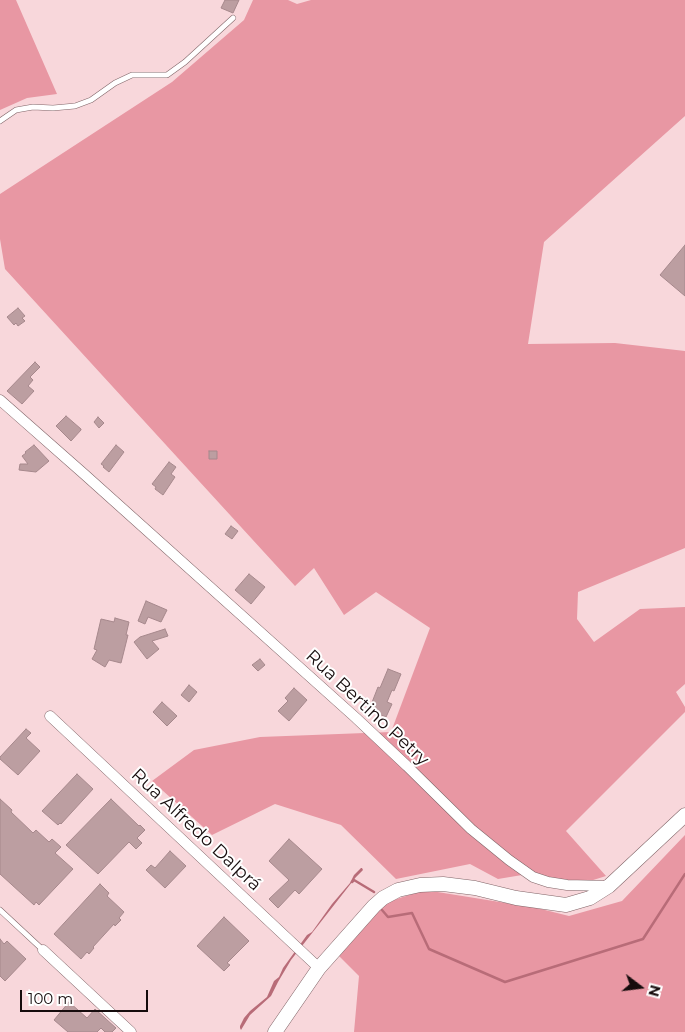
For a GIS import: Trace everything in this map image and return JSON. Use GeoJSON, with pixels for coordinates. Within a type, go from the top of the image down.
{"type":"FeatureCollection","features":[{"type":"Feature","properties":{"kind":"main road"},"geometry":{"type":"LineString","coordinates":[[274,1032],[320,968],[378,902],[398,890],[409,887],[443,884],[475,888],[516,898],[566,905],[590,898],[609,886],[685,816]]}},
{"type":"Feature","properties":{"kind":"street","name":"Rua Bertino Petry"},"geometry":{"type":"LineString","coordinates":[[0,400],[356,718],[471,829],[509,860],[533,877],[548,882],[567,885],[609,886]]}},
{"type":"Feature","properties":{"kind":"street","name":"Rua Alfredo Dalprá"},"geometry":{"type":"LineString","coordinates":[[50,716],[320,968]]}},
{"type":"Feature","properties":{"kind":"street"},"geometry":{"type":"LineString","coordinates":[[43,950],[131,1032]]}},
{"type":"Feature","properties":{"kind":"lane"},"geometry":{"type":"LineString","coordinates":[[0,121],[16,110],[34,107],[75,106],[90,100],[115,83],[132,75],[167,74],[185,62],[233,18]]}},
{"type":"Feature","properties":{"kind":"lane"},"geometry":{"type":"LineString","coordinates":[[0,910],[43,950]]}},
{"type":"Feature","properties":{"kind":"shaded area"},"geometry":{"type":"Polygon","coordinates":[[[0,0],[16,0],[57,94],[27,98],[0,110],[0,0]]]}},
{"type":"Feature","properties":{"kind":"shaded area"},"geometry":{"type":"Polygon","coordinates":[[[253,0],[288,0],[297,4],[311,0],[685,0],[685,116],[544,242],[528,344],[615,343],[685,351],[685,548],[578,592],[577,619],[594,642],[640,609],[685,607],[685,684],[676,692],[685,707],[685,712],[566,831],[606,876],[590,881],[551,879],[534,873],[498,879],[470,864],[396,879],[341,825],[275,804],[212,835],[152,781],[194,750],[260,737],[391,732],[430,628],[376,592],[344,615],[314,568],[295,586],[5,269],[0,239],[0,194],[172,82],[244,20],[253,0]]]}},
{"type":"Feature","properties":{"kind":"shaded area"},"geometry":{"type":"Polygon","coordinates":[[[685,835],[685,1032],[354,1032],[359,976],[339,956],[384,903],[425,890],[537,908],[569,916],[622,901],[685,835]]]}},
{"type":"Feature","properties":{"kind":"shaded area"},"geometry":{"type":"Polygon","coordinates":[[[361,868],[363,870],[291,960],[271,996],[250,1015],[241,1030],[240,1026],[244,1018],[267,997],[274,981],[279,977],[283,968],[307,935],[312,932],[361,868]]]}},
{"type":"Feature","properties":{"kind":"building"},"geometry":{"type":"Polygon","coordinates":[[[225,0],[239,0],[233,13],[221,8],[225,0]]]}},
{"type":"Feature","properties":{"kind":"building"},"geometry":{"type":"Polygon","coordinates":[[[685,245],[685,296],[660,275],[685,245]]]}},
{"type":"Feature","properties":{"kind":"building"},"geometry":{"type":"Polygon","coordinates":[[[18,308],[25,316],[22,318],[25,321],[18,326],[16,323],[14,325],[7,317],[18,308]]]}},
{"type":"Feature","properties":{"kind":"building"},"geometry":{"type":"Polygon","coordinates":[[[35,362],[40,367],[30,377],[33,380],[28,386],[34,391],[22,404],[7,391],[35,362]]]}},
{"type":"Feature","properties":{"kind":"building"},"geometry":{"type":"Polygon","coordinates":[[[66,416],[81,429],[71,441],[56,426],[66,416]]]}},
{"type":"Feature","properties":{"kind":"building"},"geometry":{"type":"Polygon","coordinates":[[[98,417],[104,423],[99,428],[94,422],[98,417]]]}},
{"type":"Feature","properties":{"kind":"building"},"geometry":{"type":"Polygon","coordinates":[[[34,445],[49,461],[36,472],[19,470],[20,464],[28,464],[22,456],[34,445]]]}},
{"type":"Feature","properties":{"kind":"building"},"geometry":{"type":"Polygon","coordinates":[[[116,445],[124,452],[109,472],[101,464],[116,445]]]}},
{"type":"Feature","properties":{"kind":"building"},"geometry":{"type":"Polygon","coordinates":[[[209,451],[217,451],[217,459],[209,459],[209,451]]]}},
{"type":"Feature","properties":{"kind":"building"},"geometry":{"type":"Polygon","coordinates":[[[169,462],[176,467],[171,474],[175,477],[163,495],[152,484],[169,462]]]}},
{"type":"Feature","properties":{"kind":"building"},"geometry":{"type":"Polygon","coordinates":[[[231,526],[238,531],[232,539],[225,534],[231,526]]]}},
{"type":"Feature","properties":{"kind":"building"},"geometry":{"type":"Polygon","coordinates":[[[249,574],[265,587],[251,604],[235,590],[249,574]]]}},
{"type":"Feature","properties":{"kind":"building"},"geometry":{"type":"Polygon","coordinates":[[[146,601],[167,610],[161,622],[148,617],[145,624],[138,621],[146,601]]]}},
{"type":"Feature","properties":{"kind":"building"},"geometry":{"type":"Polygon","coordinates":[[[115,618],[129,622],[126,635],[128,635],[121,663],[109,660],[105,667],[92,659],[97,650],[94,649],[101,619],[114,622],[115,618]]]}},
{"type":"Feature","properties":{"kind":"building"},"geometry":{"type":"Polygon","coordinates":[[[165,629],[168,636],[152,641],[159,649],[147,659],[134,642],[140,637],[165,629]]]}},
{"type":"Feature","properties":{"kind":"building"},"geometry":{"type":"Polygon","coordinates":[[[260,659],[265,665],[258,671],[252,665],[260,659]]]}},
{"type":"Feature","properties":{"kind":"building"},"geometry":{"type":"Polygon","coordinates":[[[388,669],[401,674],[387,702],[392,704],[386,717],[369,710],[378,687],[380,688],[388,669]]]}},
{"type":"Feature","properties":{"kind":"building"},"geometry":{"type":"Polygon","coordinates":[[[189,685],[197,692],[189,702],[181,695],[189,685]]]}},
{"type":"Feature","properties":{"kind":"building"},"geometry":{"type":"Polygon","coordinates":[[[294,688],[307,700],[289,721],[278,711],[288,701],[285,698],[294,688]]]}},
{"type":"Feature","properties":{"kind":"building"},"geometry":{"type":"Polygon","coordinates":[[[162,702],[177,716],[167,726],[153,712],[162,702]]]}},
{"type":"Feature","properties":{"kind":"building"},"geometry":{"type":"Polygon","coordinates":[[[26,729],[31,733],[26,738],[40,751],[18,775],[0,757],[26,729]]]}},
{"type":"Feature","properties":{"kind":"building"},"geometry":{"type":"Polygon","coordinates":[[[77,774],[93,789],[58,825],[42,811],[77,774]]]}},
{"type":"Feature","properties":{"kind":"building"},"geometry":{"type":"Polygon","coordinates":[[[0,799],[33,833],[36,830],[49,842],[52,839],[61,847],[55,853],[73,869],[39,905],[36,902],[34,905],[0,874],[0,799]]]}},
{"type":"Feature","properties":{"kind":"building"},"geometry":{"type":"Polygon","coordinates":[[[111,799],[145,830],[137,838],[142,843],[136,849],[129,842],[98,874],[66,845],[111,799]]]}},
{"type":"Feature","properties":{"kind":"building"},"geometry":{"type":"Polygon","coordinates":[[[289,839],[322,869],[299,894],[295,890],[278,908],[269,899],[289,880],[269,861],[289,839]]]}},
{"type":"Feature","properties":{"kind":"building"},"geometry":{"type":"Polygon","coordinates":[[[170,851],[186,866],[165,888],[146,870],[151,865],[155,868],[170,851]]]}},
{"type":"Feature","properties":{"kind":"building"},"geometry":{"type":"Polygon","coordinates":[[[100,884],[109,893],[107,896],[124,912],[119,918],[121,920],[115,926],[114,924],[89,954],[87,952],[81,959],[54,934],[100,884]]]}},
{"type":"Feature","properties":{"kind":"building"},"geometry":{"type":"Polygon","coordinates":[[[224,917],[249,941],[227,963],[230,965],[224,971],[197,946],[224,917]]]}},
{"type":"Feature","properties":{"kind":"building"},"geometry":{"type":"Polygon","coordinates":[[[0,939],[4,944],[7,941],[26,959],[5,981],[0,976],[0,939]]]}},
{"type":"Feature","properties":{"kind":"building"},"geometry":{"type":"Polygon","coordinates":[[[69,1002],[87,1018],[95,1009],[116,1028],[112,1032],[105,1032],[101,1028],[97,1032],[68,1032],[54,1020],[69,1002]]]}},
{"type":"Feature","properties":{"kind":"waterway"},"geometry":{"type":"LineString","coordinates":[[382,910],[388,917],[412,913],[429,949],[505,982],[643,939],[685,874]]}},
{"type":"Feature","properties":{"kind":"waterway"},"geometry":{"type":"LineString","coordinates":[[352,882],[354,880],[374,892]]}}]}
